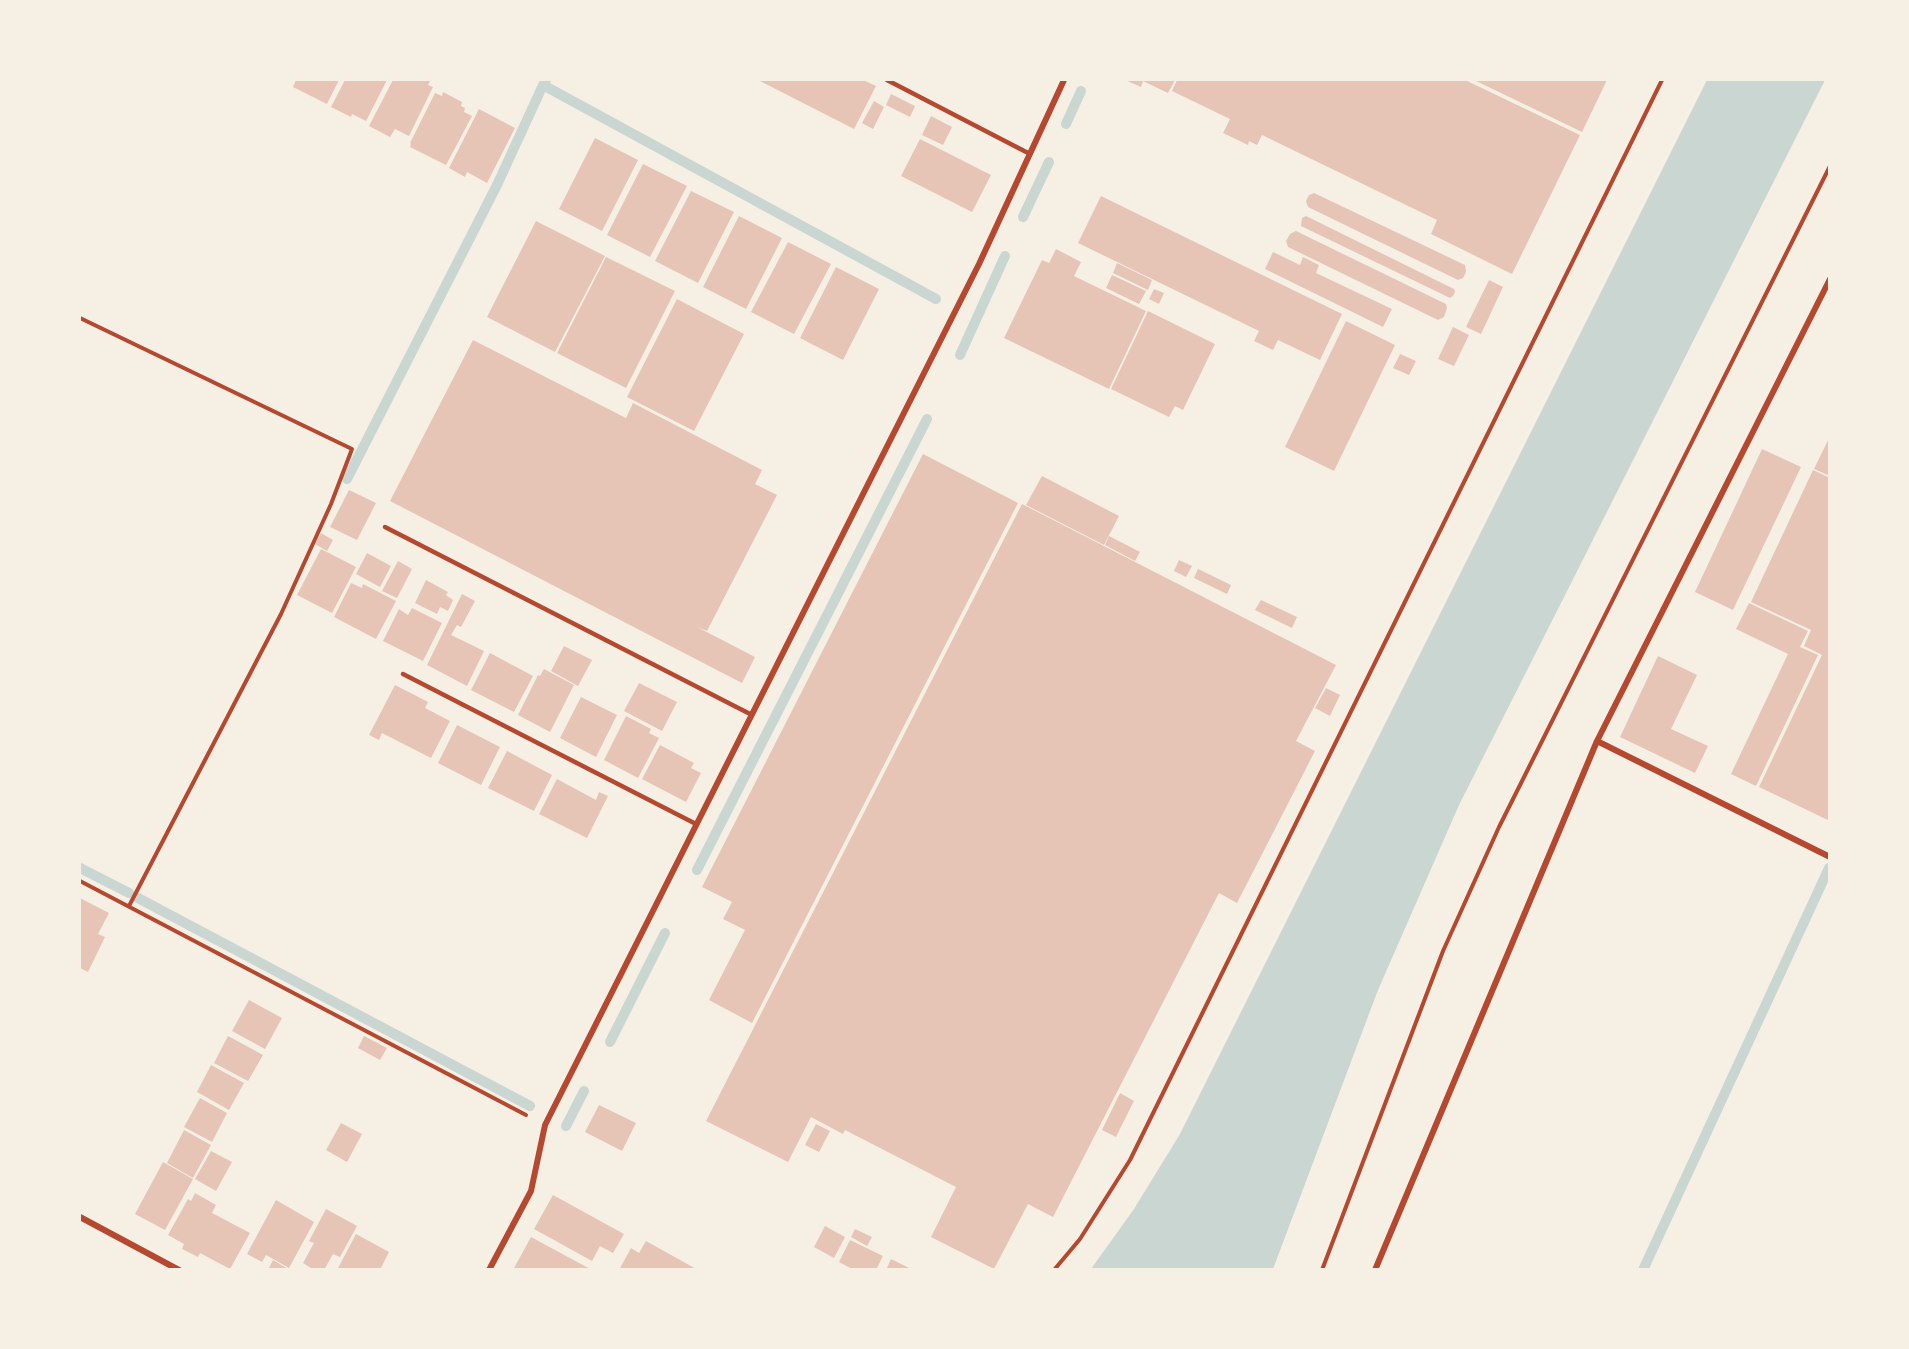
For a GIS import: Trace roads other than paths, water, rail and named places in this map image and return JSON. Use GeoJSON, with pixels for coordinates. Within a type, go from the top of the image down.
{"type":"FeatureCollection","features":[{"type":"Feature","properties":{"kind":"street"},"geometry":{"type":"LineString","coordinates":[[489,1269],[531,1191],[545,1125],[980,264],[1064,80]]}},
{"type":"Feature","properties":{"kind":"street"},"geometry":{"type":"LineString","coordinates":[[1375,1269],[1597,741],[1830,279]]}},
{"type":"Feature","properties":{"kind":"street"},"geometry":{"type":"LineString","coordinates":[[1597,741],[1830,857]]}},
{"type":"Feature","properties":{"kind":"street"},"geometry":{"type":"LineString","coordinates":[[80,1217],[179,1269]]}},
{"type":"Feature","properties":{"kind":"lane"},"geometry":{"type":"LineString","coordinates":[[887,80],[1030,154]]}},
{"type":"Feature","properties":{"kind":"lane"},"geometry":{"type":"LineString","coordinates":[[386,527],[752,715]]}},
{"type":"Feature","properties":{"kind":"lane"},"geometry":{"type":"LineString","coordinates":[[403,674],[696,824]]}},
{"type":"Feature","properties":{"kind":"waterway"},"geometry":{"type":"LineString","coordinates":[[546,80],[543,85],[936,299]]}},
{"type":"Feature","properties":{"kind":"waterway"},"geometry":{"type":"LineString","coordinates":[[347,479],[497,185],[543,85]]}},
{"type":"Feature","properties":{"kind":"waterway"},"geometry":{"type":"LineString","coordinates":[[1066,124],[1081,91]]}},
{"type":"Feature","properties":{"kind":"waterway"},"geometry":{"type":"LineString","coordinates":[[1023,217],[1049,162]]}},
{"type":"Feature","properties":{"kind":"waterway"},"geometry":{"type":"LineString","coordinates":[[960,355],[1005,256]]}},
{"type":"Feature","properties":{"kind":"waterway"},"geometry":{"type":"LineString","coordinates":[[697,870],[927,419]]}},
{"type":"Feature","properties":{"kind":"waterway"},"geometry":{"type":"LineString","coordinates":[[80,868],[129,893]]}},
{"type":"Feature","properties":{"kind":"waterway"},"geometry":{"type":"LineString","coordinates":[[1643,1270],[1829,868]]}},
{"type":"Feature","properties":{"kind":"waterway"},"geometry":{"type":"LineString","coordinates":[[138,898],[530,1106]]}},
{"type":"Feature","properties":{"kind":"waterway"},"geometry":{"type":"LineString","coordinates":[[610,1042],[665,933]]}},
{"type":"Feature","properties":{"kind":"waterway"},"geometry":{"type":"LineString","coordinates":[[566,1126],[584,1091]]}}]}
